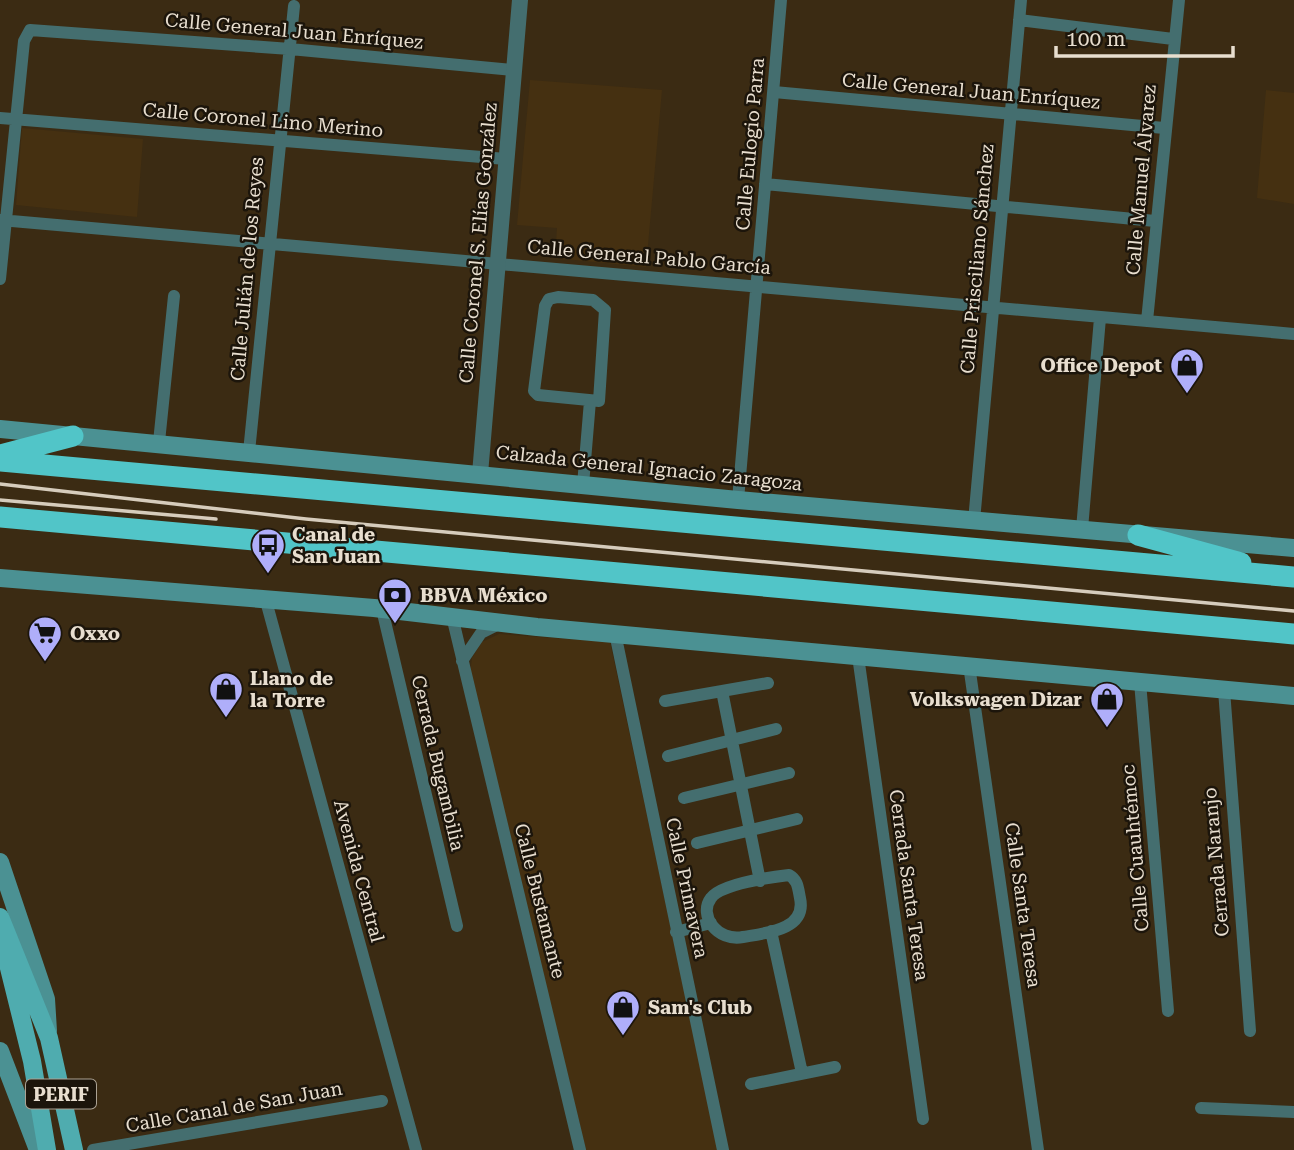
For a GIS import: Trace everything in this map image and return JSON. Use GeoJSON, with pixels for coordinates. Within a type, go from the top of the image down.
{"type":"FeatureCollection","features":[{"type":"Feature","properties":{"kind":"highway"},"geometry":{"type":"LineString","coordinates":[[0,456],[73,436]]}},
{"type":"Feature","properties":{"kind":"highway"},"geometry":{"type":"LineString","coordinates":[[0,461],[1294,577]]}},
{"type":"Feature","properties":{"kind":"highway"},"geometry":{"type":"LineString","coordinates":[[0,517],[1294,634]]}},
{"type":"Feature","properties":{"kind":"highway"},"geometry":{"type":"LineString","coordinates":[[1138,535],[1294,577]]}},
{"type":"Feature","properties":{"kind":"main road","name":"Calzada General Ignacio Zaragoza"},"geometry":{"type":"LineString","coordinates":[[0,429],[159,442],[738,500],[1294,548]]}},
{"type":"Feature","properties":{"kind":"main road"},"geometry":{"type":"LineString","coordinates":[[0,578],[382,609],[502,623],[1294,696]]}},
{"type":"Feature","properties":{"kind":"main road"},"geometry":{"type":"LineString","coordinates":[[0,862],[46,999],[49,1038]]}},
{"type":"Feature","properties":{"kind":"main road","name":"PERIF"},"geometry":{"type":"LineString","coordinates":[[0,917],[49,1038],[74,1150]]}},
{"type":"Feature","properties":{"kind":"main road","name":"PERIF"},"geometry":{"type":"LineString","coordinates":[[0,930],[32,1061],[47,1150]]}},
{"type":"Feature","properties":{"kind":"main road"},"geometry":{"type":"LineString","coordinates":[[1,1058],[38,1150]]}},
{"type":"Feature","properties":{"kind":"street","name":"Calle Eulogio Parra"},"geometry":{"type":"LineString","coordinates":[[738,500],[781,0]]}},
{"type":"Feature","properties":{"kind":"street","name":"Calle Prisciliano Sánchez"},"geometry":{"type":"LineString","coordinates":[[974,521],[991,307],[1021,0]]}},
{"type":"Feature","properties":{"kind":"street","name":"Calle Manuel Álvarez"},"geometry":{"type":"LineString","coordinates":[[1147,321],[1178,0]]}},
{"type":"Feature","properties":{"kind":"street","name":"Calle Coronel S. Elías González"},"geometry":{"type":"LineString","coordinates":[[480,474],[518,5]]}},
{"type":"Feature","properties":{"kind":"street","name":"Calle Julián de los Reyes"},"geometry":{"type":"LineString","coordinates":[[249,452],[294,6]]}},
{"type":"Feature","properties":{"kind":"street"},"geometry":{"type":"LineString","coordinates":[[1019,20],[1173,39]]}},
{"type":"Feature","properties":{"kind":"street","name":"Calle General Juan Enríquez"},"geometry":{"type":"LineString","coordinates":[[16,120],[24,41],[30,30],[290,49],[513,70]]}},
{"type":"Feature","properties":{"kind":"street","name":"Calle General Juan Enríquez"},"geometry":{"type":"LineString","coordinates":[[774,92],[1164,128]]}},
{"type":"Feature","properties":{"kind":"street","name":"Calle Coronel Lino Merino"},"geometry":{"type":"LineString","coordinates":[[0,118],[506,159]]}},
{"type":"Feature","properties":{"kind":"street"},"geometry":{"type":"LineString","coordinates":[[0,279],[3,220],[16,120]]}},
{"type":"Feature","properties":{"kind":"street"},"geometry":{"type":"LineString","coordinates":[[765,184],[1155,221]]}},
{"type":"Feature","properties":{"kind":"street","name":"Calle General Pablo García"},"geometry":{"type":"LineString","coordinates":[[3,220],[1294,334]]}},
{"type":"Feature","properties":{"kind":"street"},"geometry":{"type":"LineString","coordinates":[[159,442],[174,296]]}},
{"type":"Feature","properties":{"kind":"street"},"geometry":{"type":"LineString","coordinates":[[549,299],[593,300],[605,310],[600,398],[599,401],[590,401],[538,394],[534,391],[545,306],[549,299]]}},
{"type":"Feature","properties":{"kind":"street"},"geometry":{"type":"LineString","coordinates":[[1082,529],[1100,318]]}},
{"type":"Feature","properties":{"kind":"street"},"geometry":{"type":"LineString","coordinates":[[583,485],[590,401]]}},
{"type":"Feature","properties":{"kind":"street","name":"Avenida Central"},"geometry":{"type":"LineString","coordinates":[[266,601],[416,1150]]}},
{"type":"Feature","properties":{"kind":"street","name":"Cerrada Bugambilia"},"geometry":{"type":"LineString","coordinates":[[382,609],[457,926]]}},
{"type":"Feature","properties":{"kind":"street","name":"Calle Bustamante"},"geometry":{"type":"LineString","coordinates":[[452,616],[580,1150]]}},
{"type":"Feature","properties":{"kind":"street"},"geometry":{"type":"LineString","coordinates":[[463,661],[481,633],[502,623]]}},
{"type":"Feature","properties":{"kind":"street","name":"Calle Primavera"},"geometry":{"type":"LineString","coordinates":[[615,633],[723,1150]]}},
{"type":"Feature","properties":{"kind":"street","name":"Cerrada Santa Teresa"},"geometry":{"type":"LineString","coordinates":[[858,656],[923,1119]]}},
{"type":"Feature","properties":{"kind":"street","name":"Calle Santa Teresa"},"geometry":{"type":"LineString","coordinates":[[969,666],[1038,1150]]}},
{"type":"Feature","properties":{"kind":"street"},"geometry":{"type":"LineString","coordinates":[[665,701],[768,682]]}},
{"type":"Feature","properties":{"kind":"street","name":"Calle Cuauhtémoc"},"geometry":{"type":"LineString","coordinates":[[1140,682],[1168,1011]]}},
{"type":"Feature","properties":{"kind":"street","name":"Cerrada Naranjo"},"geometry":{"type":"LineString","coordinates":[[1224,690],[1250,1031]]}},
{"type":"Feature","properties":{"kind":"street"},"geometry":{"type":"LineString","coordinates":[[722,691],[760,881]]}},
{"type":"Feature","properties":{"kind":"street"},"geometry":{"type":"LineString","coordinates":[[668,756],[776,729]]}},
{"type":"Feature","properties":{"kind":"street"},"geometry":{"type":"LineString","coordinates":[[684,798],[789,773]]}},
{"type":"Feature","properties":{"kind":"street"},"geometry":{"type":"LineString","coordinates":[[696,843],[797,819]]}},
{"type":"Feature","properties":{"kind":"street"},"geometry":{"type":"LineString","coordinates":[[789,875],[797,882],[802,914],[797,921],[771,931],[732,939],[719,934],[711,923],[709,904],[713,895],[727,888],[789,875]]}},
{"type":"Feature","properties":{"kind":"street"},"geometry":{"type":"LineString","coordinates":[[676,932],[711,923]]}},
{"type":"Feature","properties":{"kind":"street"},"geometry":{"type":"LineString","coordinates":[[771,931],[802,1073]]}},
{"type":"Feature","properties":{"kind":"street"},"geometry":{"type":"LineString","coordinates":[[751,1084],[835,1067]]}},
{"type":"Feature","properties":{"kind":"street","name":"Calle Canal de San Juan"},"geometry":{"type":"LineString","coordinates":[[93,1150],[382,1101]]}},
{"type":"Feature","properties":{"kind":"street"},"geometry":{"type":"LineString","coordinates":[[1201,1108],[1294,1112]]}},
{"type":"Feature","properties":{"kind":"shaded area"},"geometry":{"type":"Polygon","coordinates":[[[530,80],[662,90],[646,267],[555,258],[557,228],[517,225],[530,80]]]}},
{"type":"Feature","properties":{"kind":"shaded area"},"geometry":{"type":"Polygon","coordinates":[[[1266,90],[1294,93],[1294,204],[1257,198],[1266,90]]]}},
{"type":"Feature","properties":{"kind":"shaded area"},"geometry":{"type":"Polygon","coordinates":[[[22,128],[143,139],[137,217],[16,205],[22,128]]]}},
{"type":"Feature","properties":{"kind":"shaded area"},"geometry":{"type":"Polygon","coordinates":[[[499,634],[610,642],[718,1150],[586,1150],[470,674],[472,658],[482,642],[499,634]]]}},
{"type":"Feature","properties":{"kind":"railway"},"geometry":{"type":"LineString","coordinates":[[0,484],[306,519],[1294,611]]}},
{"type":"Feature","properties":{"kind":"railway"},"geometry":{"type":"LineString","coordinates":[[0,500],[216,519]]}},
{"type":"Feature","properties":{"kind":"place","name":"Office Depot"},"geometry":{"type":"Point","coordinates":[1187,395]}},
{"type":"Feature","properties":{"kind":"place","name":"Canal de San Juan"},"geometry":{"type":"Point","coordinates":[268,575]}},
{"type":"Feature","properties":{"kind":"place","name":"BBVA México"},"geometry":{"type":"Point","coordinates":[395,625]}},
{"type":"Feature","properties":{"kind":"place","name":"Oxxo"},"geometry":{"type":"Point","coordinates":[45,663]}},
{"type":"Feature","properties":{"kind":"place","name":"Llano de la Torre"},"geometry":{"type":"Point","coordinates":[226,719]}},
{"type":"Feature","properties":{"kind":"place","name":"Volkswagen Dizar"},"geometry":{"type":"Point","coordinates":[1107,729]}},
{"type":"Feature","properties":{"kind":"place","name":"Sam's Club"},"geometry":{"type":"Point","coordinates":[623,1037]}}]}
